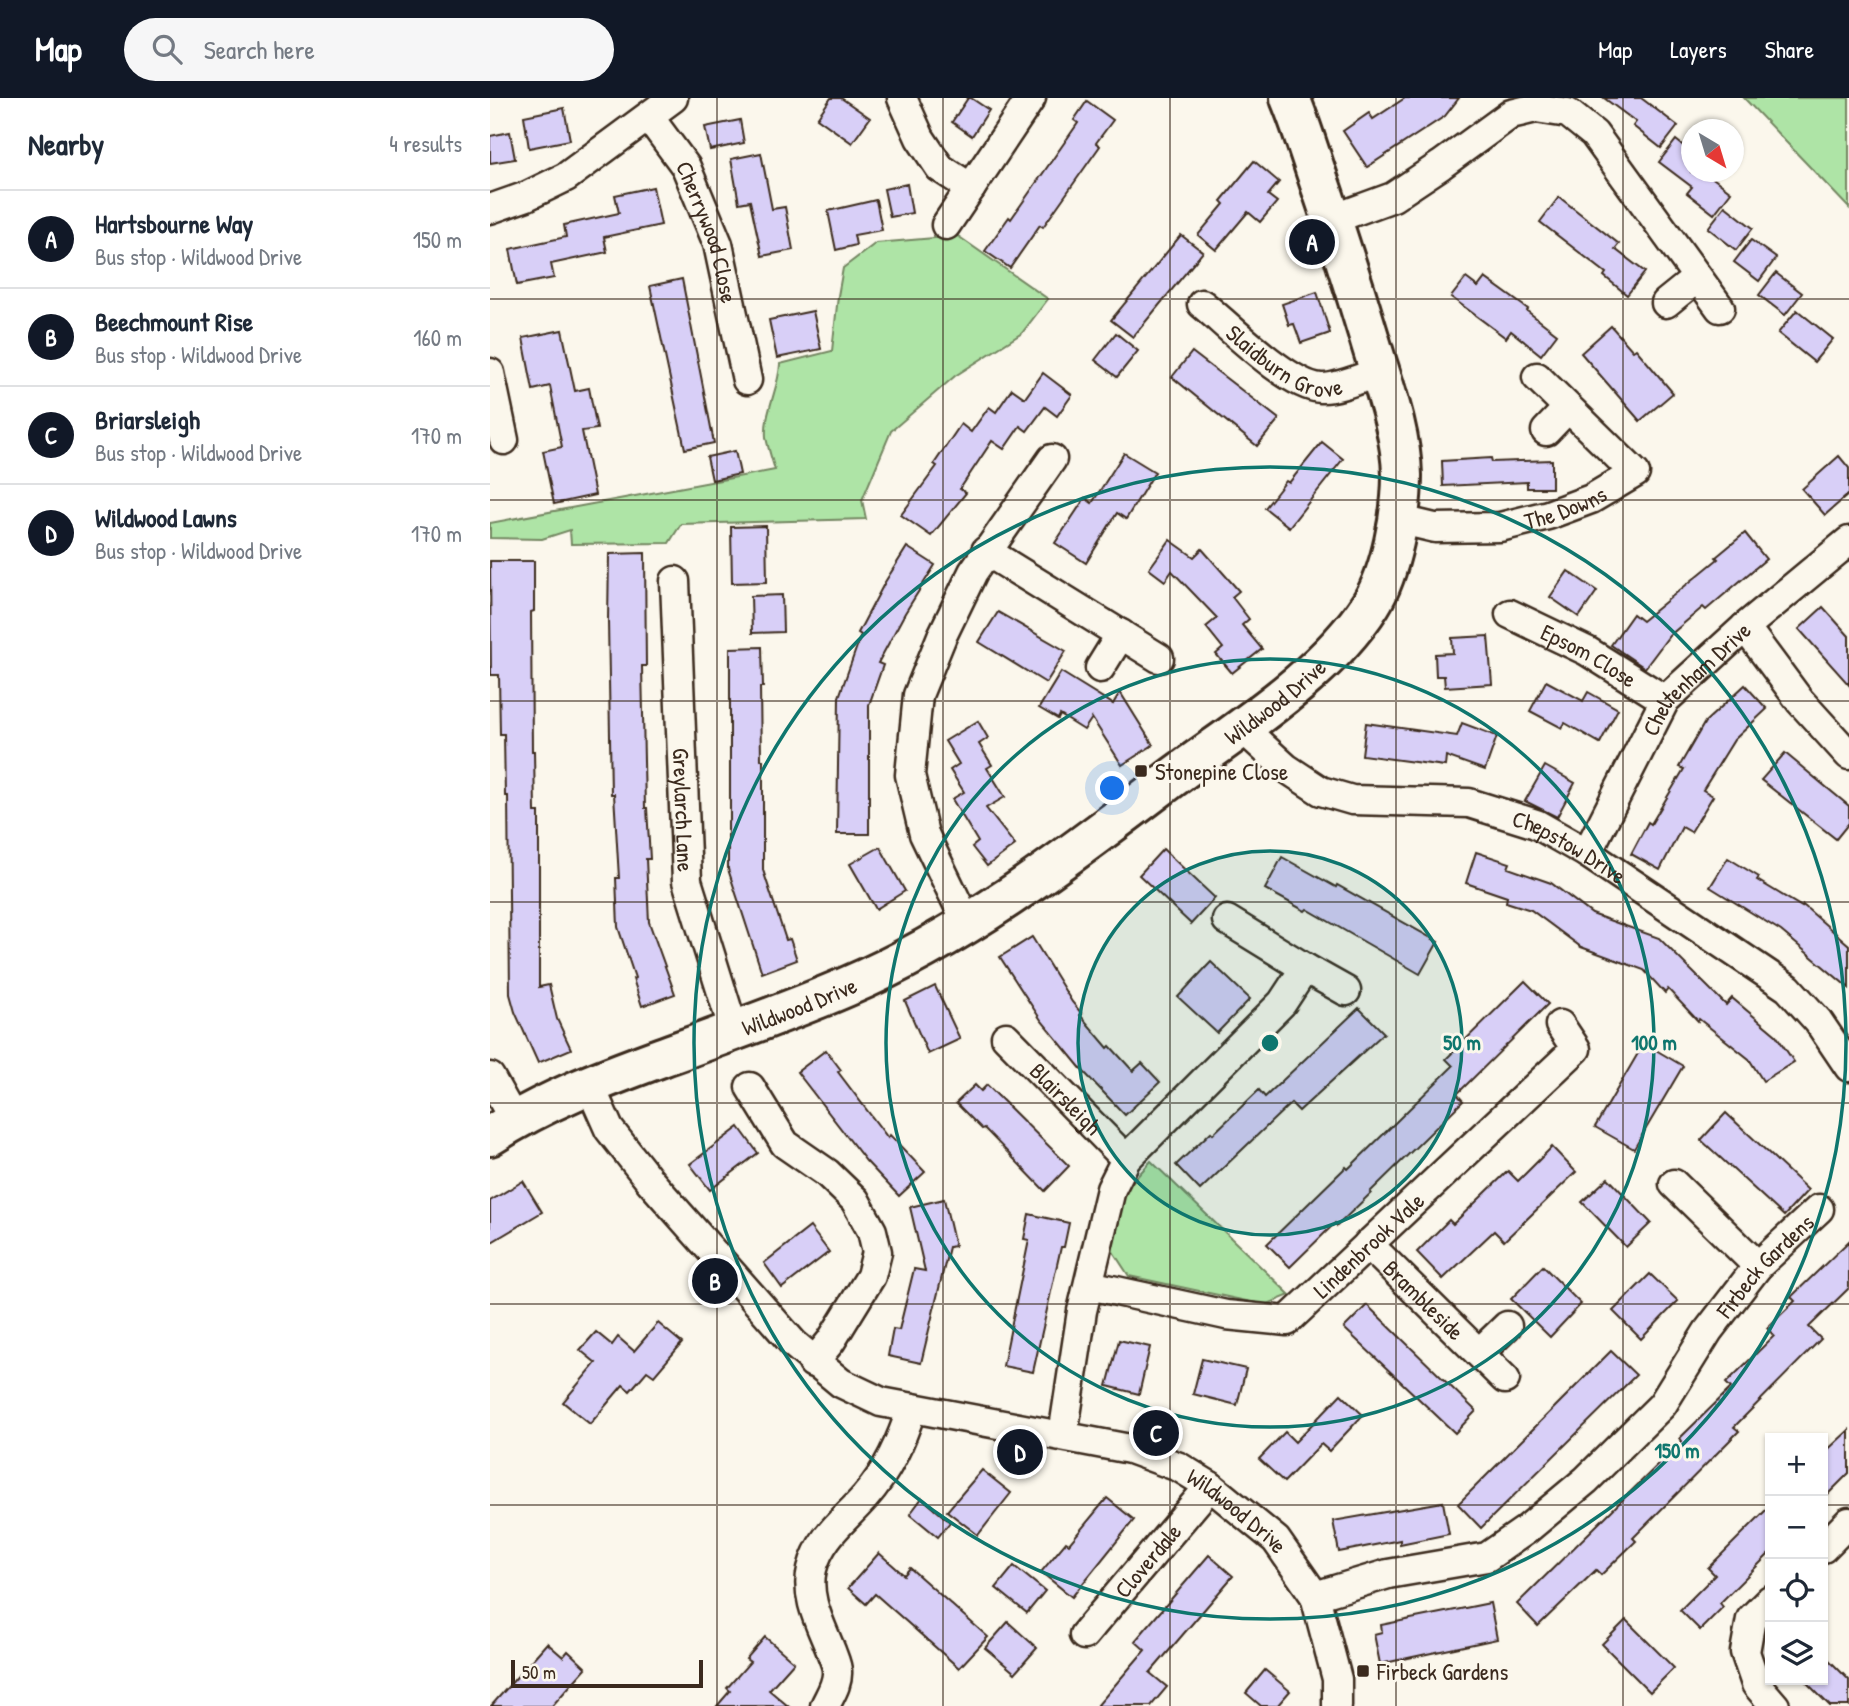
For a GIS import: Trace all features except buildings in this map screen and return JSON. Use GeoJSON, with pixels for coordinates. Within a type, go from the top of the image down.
{"type":"FeatureCollection","features":[{"type":"Feature","properties":{"kind":"street"},"geometry":{"type":"LineString","coordinates":[[490,209],[527,196],[566,177],[673,98]]}},
{"type":"Feature","properties":{"kind":"street"},"geometry":{"type":"LineString","coordinates":[[902,98],[920,138],[940,168],[971,188]]}},
{"type":"Feature","properties":{"kind":"street"},"geometry":{"type":"LineString","coordinates":[[946,225],[1031,98]]}},
{"type":"Feature","properties":{"kind":"street","name":"Wildwood Drive"},"geometry":{"type":"LineString","coordinates":[[502,1128],[589,1084],[844,988],[895,965],[968,925],[1105,829],[1315,671],[1352,631],[1373,602],[1383,581],[1397,519],[1402,476],[1398,438],[1333,219],[1290,98]]}},
{"type":"Feature","properties":{"kind":"street"},"geometry":{"type":"LineString","coordinates":[[1333,219],[1392,197],[1511,114],[1536,108],[1568,113],[1594,134],[1720,308]]}},
{"type":"Feature","properties":{"kind":"street","name":"Cherrywood Close"},"geometry":{"type":"LineString","coordinates":[[649,117],[686,167],[718,244],[738,368]]}},
{"type":"Feature","properties":{"kind":"street"},"geometry":{"type":"LineString","coordinates":[[1666,303],[1697,278]]}},
{"type":"Feature","properties":{"kind":"street","name":"Slaidburn Grove"},"geometry":{"type":"LineString","coordinates":[[1202,304],[1284,372],[1304,384],[1323,388],[1379,372]]}},
{"type":"Feature","properties":{"kind":"street"},"geometry":{"type":"LineString","coordinates":[[490,373],[504,440]]}},
{"type":"Feature","properties":{"kind":"street","name":"The Downs"},"geometry":{"type":"LineString","coordinates":[[1397,519],[1435,528],[1500,527],[1548,515],[1591,499],[1635,473],[1537,377]]}},
{"type":"Feature","properties":{"kind":"street"},"geometry":{"type":"LineString","coordinates":[[1546,431],[1568,408]]}},
{"type":"Feature","properties":{"kind":"street"},"geometry":{"type":"LineString","coordinates":[[968,925],[924,834],[910,775],[918,695],[942,636],[973,572],[1052,459]]}},
{"type":"Feature","properties":{"kind":"street","name":"Cheltenham Drive"},"geometry":{"type":"LineString","coordinates":[[1587,853],[1665,700],[1745,627],[1849,541]]}},
{"type":"Feature","properties":{"kind":"street"},"geometry":{"type":"LineString","coordinates":[[986,551],[1159,657]]}},
{"type":"Feature","properties":{"kind":"street","name":"Greylarch Lane"},"geometry":{"type":"LineString","coordinates":[[675,581],[687,881],[734,1031]]}},
{"type":"Feature","properties":{"kind":"street","name":"Epsom Close"},"geometry":{"type":"LineString","coordinates":[[1510,614],[1587,651],[1665,700]]}},
{"type":"Feature","properties":{"kind":"street"},"geometry":{"type":"LineString","coordinates":[[1745,627],[1800,702],[1849,755]]}},
{"type":"Feature","properties":{"kind":"street"},"geometry":{"type":"LineString","coordinates":[[1100,668],[1121,634]]}},
{"type":"Feature","properties":{"kind":"street","name":"Chepstow Drive"},"geometry":{"type":"LineString","coordinates":[[1241,727],[1286,768],[1321,791],[1352,800],[1469,803],[1536,824],[1587,853],[1788,988],[1818,1021],[1849,1067]]}},
{"type":"Feature","properties":{"kind":"street"},"geometry":{"type":"LineString","coordinates":[[1227,920],[1346,991]]}},
{"type":"Feature","properties":{"kind":"street"},"geometry":{"type":"LineString","coordinates":[[1063,1435],[1088,1285],[1111,1189],[1126,1159],[1282,1003],[1305,968]]}},
{"type":"Feature","properties":{"kind":"street","name":"Lindenbrook Vale"},"geometry":{"type":"LineString","coordinates":[[1088,1285],[1226,1315],[1287,1321],[1576,1049],[1560,1025]]}},
{"type":"Feature","properties":{"kind":"street","name":"Blairsleigh"},"geometry":{"type":"LineString","coordinates":[[1006,1037],[1126,1159]]}},
{"type":"Feature","properties":{"kind":"street"},"geometry":{"type":"LineString","coordinates":[[490,1077],[502,1128]]}},
{"type":"Feature","properties":{"kind":"street","name":"Wildwood Drive"},"geometry":{"type":"LineString","coordinates":[[589,1084],[609,1129],[650,1181],[794,1345],[841,1383],[881,1402],[1130,1449],[1179,1468],[1210,1486],[1276,1540],[1315,1596],[1337,1679],[1337,1706]]}},
{"type":"Feature","properties":{"kind":"street"},"geometry":{"type":"LineString","coordinates":[[751,1087],[785,1144],[827,1173],[855,1200],[872,1231],[877,1252],[871,1276],[831,1341],[813,1363]]}},
{"type":"Feature","properties":{"kind":"street"},"geometry":{"type":"LineString","coordinates":[[1675,1184],[1758,1266]]}},
{"type":"Feature","properties":{"kind":"street","name":"Firbeck Gardens"},"geometry":{"type":"LineString","coordinates":[[1315,1596],[1388,1574],[1487,1557],[1526,1530],[1586,1480],[1662,1405],[1708,1331],[1758,1266],[1819,1209]]}},
{"type":"Feature","properties":{"kind":"street","name":"Brambleside"},"geometry":{"type":"LineString","coordinates":[[1368,1244],[1505,1379]]}},
{"type":"Feature","properties":{"kind":"street","name":"Brambleside"},"geometry":{"type":"LineString","coordinates":[[1479,1353],[1507,1325]]}},
{"type":"Feature","properties":{"kind":"street"},"geometry":{"type":"LineString","coordinates":[[825,1706],[835,1686],[838,1670],[812,1602],[811,1572],[819,1547],[865,1498],[899,1447],[912,1408]]}},
{"type":"Feature","properties":{"kind":"street","name":"Cloverdale"},"geometry":{"type":"LineString","coordinates":[[1084,1635],[1210,1486]]}},
{"type":"Feature","properties":{"kind":"street"},"geometry":{"type":"LineString","coordinates":[[1828,1543],[1849,1522]]}},
{"type":"Feature","properties":{"kind":"street"},"geometry":{"type":"LineString","coordinates":[[1765,1605],[1751,1619],[1745,1652],[1756,1684],[1775,1706]]}},
{"type":"Feature","properties":{"kind":"green space"},"geometry":{"type":"Polygon","coordinates":[[[1744,98],[1849,98],[1849,208],[1744,98]]]}},
{"type":"Feature","properties":{"kind":"green space"},"geometry":{"type":"Polygon","coordinates":[[[958,236],[1048,299],[1022,333],[955,376],[891,431],[862,500],[866,519],[681,524],[669,543],[571,544],[570,530],[542,539],[490,538],[490,523],[775,470],[766,428],[780,364],[832,351],[843,268],[876,243],[958,236]]]}},
{"type":"Feature","properties":{"kind":"green space"},"geometry":{"type":"Polygon","coordinates":[[[1151,1161],[1290,1295],[1265,1305],[1129,1276],[1112,1250],[1125,1190],[1151,1161]]]}},
{"type":"Feature","properties":{"kind":"place","name":"Hartsbourne Way"},"geometry":{"type":"Point","coordinates":[1312,242]}},
{"type":"Feature","properties":{"kind":"place","name":"Stonepine Close"},"geometry":{"type":"Point","coordinates":[1141,771]}},
{"type":"Feature","properties":{"kind":"place","name":"Beechmount Rise"},"geometry":{"type":"Point","coordinates":[715,1281]}},
{"type":"Feature","properties":{"kind":"place","name":"Briarsleigh"},"geometry":{"type":"Point","coordinates":[1156,1433]}},
{"type":"Feature","properties":{"kind":"place","name":"Wildwood Lawns"},"geometry":{"type":"Point","coordinates":[1020,1452]}},
{"type":"Feature","properties":{"kind":"place","name":"Firbeck Gardens"},"geometry":{"type":"Point","coordinates":[1363,1671]}}]}
